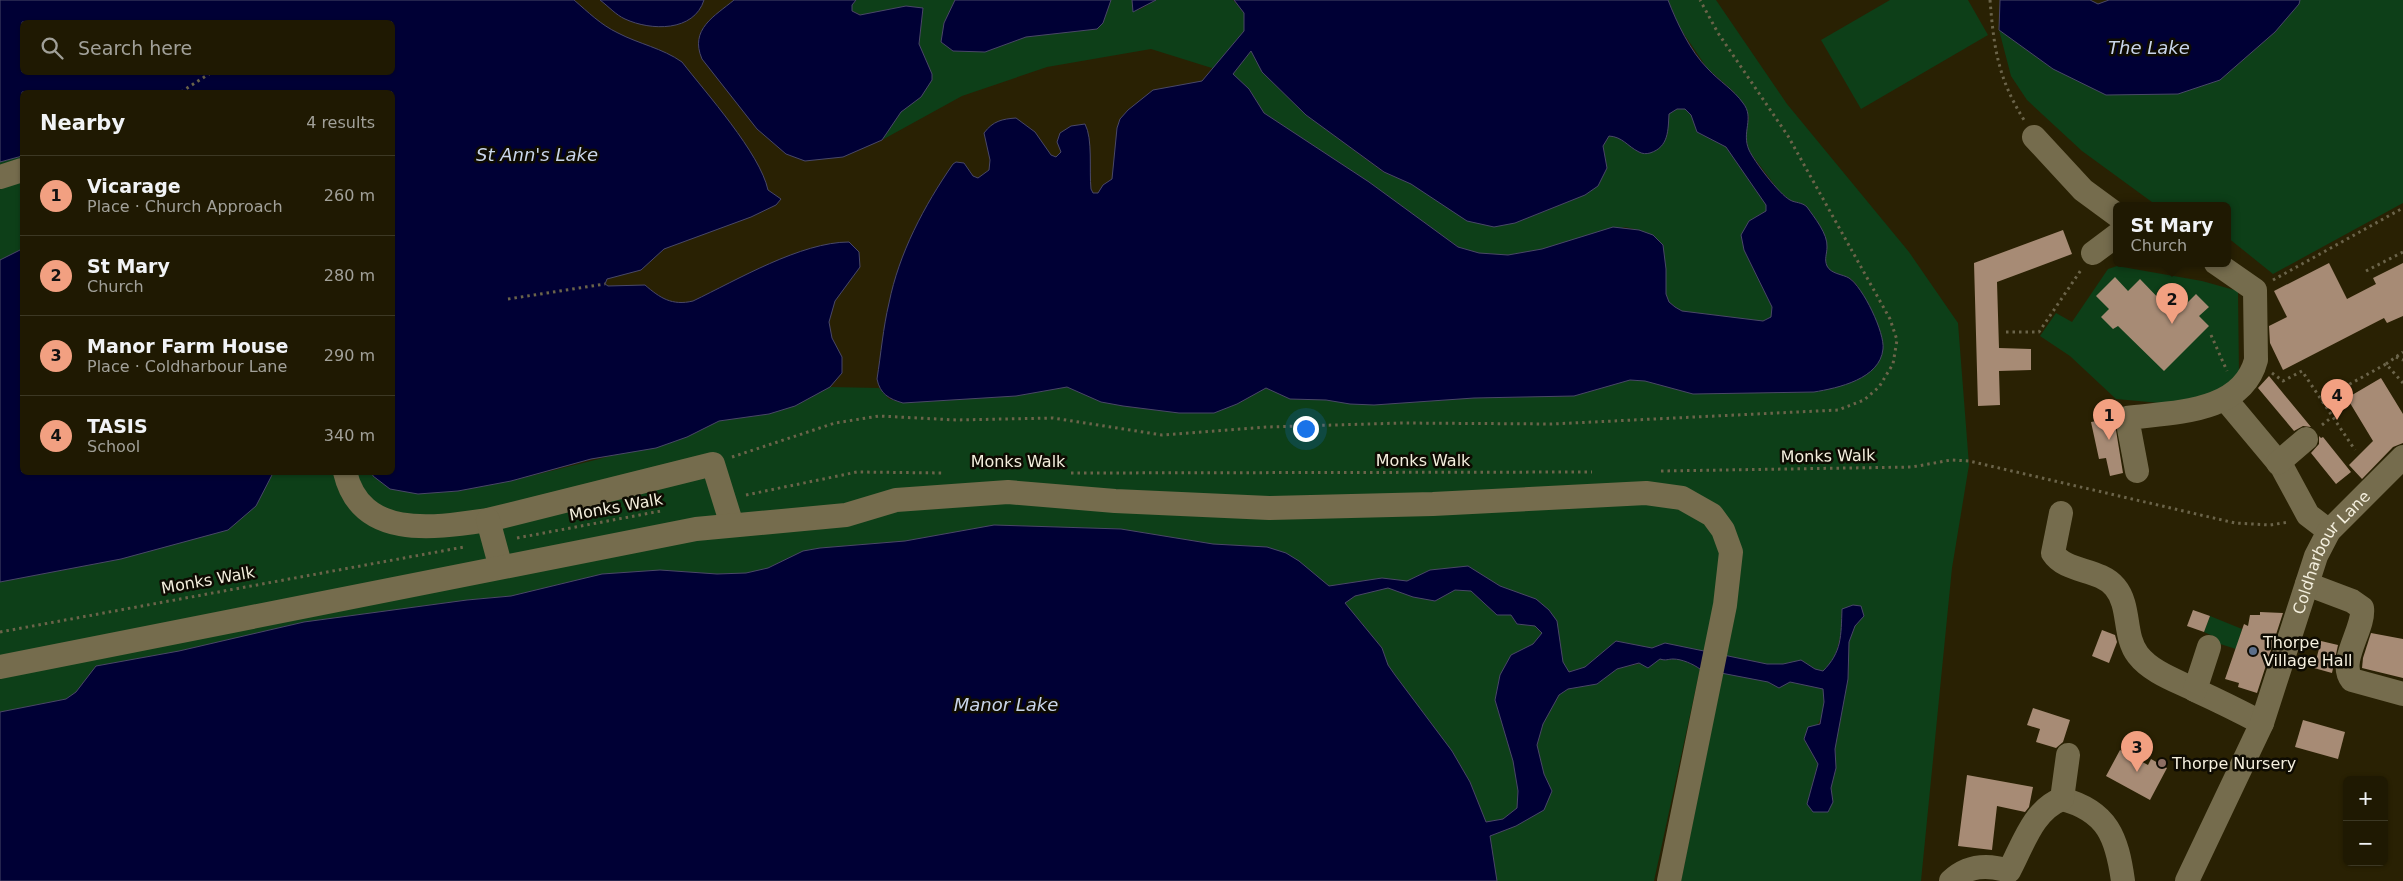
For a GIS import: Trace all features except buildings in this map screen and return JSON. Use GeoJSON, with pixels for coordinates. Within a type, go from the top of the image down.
{"type":"FeatureCollection","features":[{"type":"Feature","properties":{"kind":"street"},"geometry":{"type":"LineString","coordinates":[[2034,137],[2083,190],[2113,211]]}},
{"type":"Feature","properties":{"kind":"street"},"geometry":{"type":"LineString","coordinates":[[0,177],[20,171]]}},
{"type":"Feature","properties":{"kind":"street"},"geometry":{"type":"LineString","coordinates":[[2093,253],[2113,238]]}},
{"type":"Feature","properties":{"kind":"street"},"geometry":{"type":"LineString","coordinates":[[2137,471],[2127,418],[2227,394],[2253,370],[2256,360],[2255,290],[2222,267]]}},
{"type":"Feature","properties":{"kind":"street"},"geometry":{"type":"LineString","coordinates":[[2227,394],[2278,462],[2308,515],[2329,531]]}},
{"type":"Feature","properties":{"kind":"street"},"geometry":{"type":"LineString","coordinates":[[2278,462],[2306,439]]}},
{"type":"Feature","properties":{"kind":"street","name":"Coldharbour Lane"},"geometry":{"type":"LineString","coordinates":[[2188,881],[2262,723],[2316,556],[2329,531],[2403,457]]}},
{"type":"Feature","properties":{"kind":"street"},"geometry":{"type":"LineString","coordinates":[[346,475],[349,488],[362,507],[381,520],[399,524],[445,525],[488,520],[713,464],[732,525]]}},
{"type":"Feature","properties":{"kind":"street"},"geometry":{"type":"LineString","coordinates":[[0,668],[686,531],[846,515],[896,500],[1008,492],[1115,501],[1269,508],[1433,504],[1646,493],[1682,498],[1712,515],[1723,530],[1731,552],[1725,605],[1669,881]]}},
{"type":"Feature","properties":{"kind":"street"},"geometry":{"type":"LineString","coordinates":[[2061,513],[2053,553],[2058,561],[2103,578],[2115,587],[2122,598],[2130,636],[2138,655],[2169,678],[2262,723]]}},
{"type":"Feature","properties":{"kind":"street"},"geometry":{"type":"LineString","coordinates":[[488,520],[498,557]]}},
{"type":"Feature","properties":{"kind":"street"},"geometry":{"type":"LineString","coordinates":[[2307,584],[2362,608],[2363,617],[2354,636],[2348,666],[2349,676],[2352,680],[2403,694]]}},
{"type":"Feature","properties":{"kind":"street"},"geometry":{"type":"LineString","coordinates":[[2195,690],[2209,647]]}},
{"type":"Feature","properties":{"kind":"street"},"geometry":{"type":"LineString","coordinates":[[2062,799],[2068,755]]}},
{"type":"Feature","properties":{"kind":"street"},"geometry":{"type":"LineString","coordinates":[[1951,881],[1960,872],[1979,866],[1995,866],[2013,876],[2039,814],[2051,803],[2062,799],[2078,803],[2100,817],[2111,831],[2119,851],[2123,881]]}},
{"type":"Feature","properties":{"kind":"path"},"geometry":{"type":"LineString","coordinates":[[713,464],[835,423],[879,416],[956,420],[1054,418],[1162,436],[1267,426],[1402,423],[1552,424],[1746,416],[1838,410],[1864,400],[1879,387],[1893,364],[1897,340],[1890,318],[1788,136],[1718,33],[1700,0]]}},
{"type":"Feature","properties":{"kind":"path"},"geometry":{"type":"LineString","coordinates":[[1990,0],[1998,65],[2009,96],[2034,137]]}},
{"type":"Feature","properties":{"kind":"path"},"geometry":{"type":"LineString","coordinates":[[184,90],[207,75]]}},
{"type":"Feature","properties":{"kind":"path"},"geometry":{"type":"LineString","coordinates":[[2255,290],[2403,208]]}},
{"type":"Feature","properties":{"kind":"path"},"geometry":{"type":"LineString","coordinates":[[2366,271],[2403,252]]}},
{"type":"Feature","properties":{"kind":"path"},"geometry":{"type":"LineString","coordinates":[[2006,332],[2039,332],[2093,253]]}},
{"type":"Feature","properties":{"kind":"path"},"geometry":{"type":"LineString","coordinates":[[508,299],[605,284]]}},
{"type":"Feature","properties":{"kind":"path"},"geometry":{"type":"LineString","coordinates":[[2211,335],[2227,394]]}},
{"type":"Feature","properties":{"kind":"path"},"geometry":{"type":"LineString","coordinates":[[2321,400],[2386,364],[2403,352]]}},
{"type":"Feature","properties":{"kind":"path"},"geometry":{"type":"LineString","coordinates":[[2396,357],[2403,360]]}},
{"type":"Feature","properties":{"kind":"path"},"geometry":{"type":"LineString","coordinates":[[2256,360],[2283,381],[2302,371],[2355,450]]}},
{"type":"Feature","properties":{"kind":"path"},"geometry":{"type":"LineString","coordinates":[[2386,364],[2403,383]]}},
{"type":"Feature","properties":{"kind":"path","name":"Monks Walk"},"geometry":{"type":"LineString","coordinates":[[1654,471],[1912,467],[1951,460],[1969,461],[2235,524],[2270,525],[2292,521],[2308,515]]}},
{"type":"Feature","properties":{"kind":"path"},"geometry":{"type":"LineString","coordinates":[[724,500],[857,472],[946,473]]}},
{"type":"Feature","properties":{"kind":"path","name":"Monks Walk"},"geometry":{"type":"LineString","coordinates":[[1065,473],[1595,472]]}},
{"type":"Feature","properties":{"kind":"path","name":"Monks Walk"},"geometry":{"type":"LineString","coordinates":[[535,534],[667,510]]}},
{"type":"Feature","properties":{"kind":"path","name":"Monks Walk"},"geometry":{"type":"LineString","coordinates":[[0,632],[450,550]]}},
{"type":"Feature","properties":{"kind":"green space"},"geometry":{"type":"Polygon","coordinates":[[[856,0],[955,0],[944,23],[941,42],[953,51],[985,52],[1026,37],[1097,29],[1103,23],[1111,0],[1132,0],[1132,8],[1139,10],[1156,0],[1233,0],[1244,13],[1244,31],[1215,69],[1151,49],[1047,67],[962,96],[882,140],[901,111],[921,97],[932,74],[919,44],[923,9],[906,6],[862,15],[852,11],[852,5],[856,0]]]}},
{"type":"Feature","properties":{"kind":"green space"},"geometry":{"type":"Polygon","coordinates":[[[1668,0],[1716,0],[1787,104],[1909,252],[1958,323],[1969,465],[1952,568],[1921,881],[1681,881],[1723,672],[1768,682],[1779,688],[1790,682],[1823,689],[1824,705],[1819,723],[1804,739],[1818,764],[1807,804],[1833,802],[1831,788],[1836,769],[1835,749],[1848,679],[1849,642],[1855,626],[1863,616],[1842,609],[1841,633],[1835,658],[1823,671],[1815,669],[1801,660],[1783,664],[1767,664],[1665,643],[1652,648],[1616,641],[1585,667],[1568,672],[1563,662],[1557,621],[1536,599],[1500,586],[1468,566],[1430,570],[1407,581],[1382,578],[1329,586],[1267,547],[1213,544],[1121,529],[994,525],[905,541],[803,551],[768,568],[746,573],[717,574],[660,570],[602,574],[511,596],[467,600],[304,622],[179,651],[96,666],[76,692],[66,699],[0,712],[0,582],[121,559],[272,475],[373,475],[418,494],[458,491],[511,481],[687,437],[719,421],[769,414],[795,406],[830,387],[879,388],[889,399],[903,403],[1016,396],[1067,387],[1101,402],[1179,413],[1214,413],[1237,404],[1266,388],[1290,399],[1326,400],[1374,405],[1474,398],[1574,396],[1630,380],[1645,381],[1693,394],[1814,392],[1871,310],[1857,285],[1850,278],[1830,271],[1826,265],[1819,225],[1805,205],[1790,200],[1780,192],[1749,151],[1745,134],[1749,117],[1733,91],[1707,68],[1680,28],[1668,0]]]}},
{"type":"Feature","properties":{"kind":"green space"},"geometry":{"type":"Polygon","coordinates":[[[1890,0],[1968,0],[1988,35],[1861,109],[1821,40],[1890,0]]]}},
{"type":"Feature","properties":{"kind":"green space"},"geometry":{"type":"Polygon","coordinates":[[[2300,0],[2403,0],[2403,203],[2273,274],[2231,240],[2231,202],[2152,202],[2082,151],[2027,100],[2011,76],[1999,30],[2053,69],[2220,80],[2275,32],[2300,0]]]}},
{"type":"Feature","properties":{"kind":"green space"},"geometry":{"type":"Polygon","coordinates":[[[1251,51],[1262,72],[1306,115],[1383,172],[1515,223],[1585,195],[1607,168],[1603,146],[1609,136],[1618,137],[1640,153],[1667,137],[1669,114],[1677,109],[1686,109],[1691,115],[1697,132],[1726,147],[1766,205],[1766,211],[1749,221],[1744,250],[1772,307],[1771,317],[1763,321],[1682,311],[1675,307],[1669,302],[1666,294],[1666,269],[1639,230],[1625,227],[1542,249],[1508,255],[1479,253],[1458,247],[1369,182],[1264,113],[1249,89],[1233,77],[1233,74],[1251,51]]]}},
{"type":"Feature","properties":{"kind":"green space"},"geometry":{"type":"Polygon","coordinates":[[[20,157],[20,250],[0,260],[0,162],[20,157]]]}},
{"type":"Feature","properties":{"kind":"green space"},"geometry":{"type":"Polygon","coordinates":[[[2123,267],[2202,281],[2238,291],[2239,375],[2216,395],[2182,405],[2116,399],[2070,356],[2040,336],[2056,313],[2072,322],[2108,269],[2123,267]]]}},
{"type":"Feature","properties":{"kind":"green space"},"geometry":{"type":"Polygon","coordinates":[[[1388,588],[1413,597],[1435,601],[1455,590],[1471,591],[1497,615],[1511,615],[1517,624],[1535,626],[1542,634],[1533,644],[1511,655],[1500,676],[1495,700],[1513,761],[1518,791],[1517,808],[1503,819],[1486,822],[1470,782],[1452,751],[1388,665],[1382,648],[1345,603],[1355,596],[1388,588]]]}},
{"type":"Feature","properties":{"kind":"green space"},"geometry":{"type":"Polygon","coordinates":[[[2210,616],[2242,629],[2236,649],[2217,643],[2215,637],[2204,632],[2210,616]]]}},
{"type":"Feature","properties":{"kind":"green space"},"geometry":{"type":"Polygon","coordinates":[[[1660,659],[1680,660],[1700,669],[1654,881],[1497,881],[1490,836],[1516,826],[1552,791],[1544,774],[1537,746],[1543,724],[1559,695],[1568,689],[1597,684],[1617,669],[1660,659]]]}},
{"type":"Feature","properties":{"kind":"water","name":"St Ann's Lake"},"geometry":{"type":"Polygon","coordinates":[[[0,0],[574,0],[612,30],[667,53],[682,62],[744,141],[763,175],[768,190],[781,199],[776,205],[751,217],[664,249],[641,270],[607,279],[605,284],[608,286],[645,285],[656,294],[673,302],[693,301],[790,255],[811,248],[849,242],[859,252],[860,267],[835,301],[829,322],[832,338],[842,357],[842,373],[830,387],[795,406],[769,414],[719,421],[687,437],[656,448],[591,459],[511,481],[458,491],[418,494],[390,489],[373,475],[395,475],[395,90],[20,90],[20,157],[0,162],[0,0]]]}},
{"type":"Feature","properties":{"kind":"water"},"geometry":{"type":"Polygon","coordinates":[[[600,0],[704,0],[699,10],[691,18],[681,23],[659,27],[647,26],[625,19],[600,0]]]}},
{"type":"Feature","properties":{"kind":"water"},"geometry":{"type":"Polygon","coordinates":[[[734,0],[856,0],[852,5],[852,11],[860,15],[906,6],[923,8],[919,44],[932,74],[932,80],[921,97],[901,112],[882,140],[843,157],[805,161],[786,154],[757,129],[702,59],[699,49],[701,31],[712,18],[734,0]]]}},
{"type":"Feature","properties":{"kind":"water"},"geometry":{"type":"Polygon","coordinates":[[[955,0],[1111,0],[1103,23],[1097,29],[1026,37],[985,52],[953,51],[941,42],[944,23],[955,0]]]}},
{"type":"Feature","properties":{"kind":"water"},"geometry":{"type":"Polygon","coordinates":[[[1132,0],[1156,0],[1133,12],[1132,0]]]}},
{"type":"Feature","properties":{"kind":"water"},"geometry":{"type":"Polygon","coordinates":[[[1234,0],[1668,0],[1695,54],[1743,103],[1748,114],[1747,143],[1756,162],[1785,197],[1807,207],[1820,226],[1827,242],[1827,266],[1829,269],[1849,278],[1855,283],[1866,300],[1877,322],[1883,342],[1880,359],[1866,375],[1846,385],[1814,392],[1693,394],[1645,381],[1630,380],[1574,396],[1474,398],[1374,405],[1326,400],[1290,399],[1266,388],[1237,404],[1214,413],[1179,413],[1123,406],[1101,402],[1067,387],[1016,396],[903,403],[893,400],[886,395],[880,389],[877,379],[885,322],[893,284],[914,230],[932,196],[953,164],[956,162],[964,163],[973,176],[978,178],[989,170],[990,160],[984,133],[994,123],[1002,120],[1016,118],[1035,132],[1051,155],[1056,157],[1061,152],[1057,142],[1060,133],[1071,126],[1085,124],[1090,146],[1091,189],[1093,193],[1098,193],[1103,185],[1112,179],[1117,128],[1120,119],[1153,90],[1202,81],[1244,31],[1244,13],[1234,0]],[[1251,51],[1233,74],[1249,89],[1264,113],[1369,182],[1458,247],[1479,253],[1508,255],[1542,249],[1613,227],[1639,230],[1653,235],[1663,245],[1666,269],[1666,294],[1669,302],[1675,307],[1682,311],[1763,321],[1771,317],[1772,307],[1744,250],[1741,235],[1749,221],[1766,211],[1766,205],[1726,147],[1697,132],[1691,115],[1685,109],[1677,109],[1669,114],[1668,132],[1664,142],[1661,147],[1650,153],[1640,153],[1621,140],[1609,136],[1603,146],[1607,168],[1598,186],[1585,195],[1515,223],[1494,227],[1467,221],[1411,184],[1384,172],[1306,115],[1262,72],[1251,51]]]}},
{"type":"Feature","properties":{"kind":"water","name":"The Lake"},"geometry":{"type":"Polygon","coordinates":[[[2000,0],[2090,0],[2098,4],[2109,0],[2300,0],[2299,4],[2275,32],[2220,80],[2178,94],[2106,95],[2053,69],[1999,30],[2000,0]]]}},
{"type":"Feature","properties":{"kind":"water"},"geometry":{"type":"Polygon","coordinates":[[[20,250],[20,475],[272,475],[256,506],[228,530],[121,559],[0,582],[0,260],[20,250]]]}},
{"type":"Feature","properties":{"kind":"water","name":"Manor Lake"},"geometry":{"type":"Polygon","coordinates":[[[994,525],[1121,529],[1213,544],[1267,547],[1286,553],[1299,561],[1329,586],[1382,578],[1407,581],[1430,570],[1468,566],[1500,586],[1536,599],[1549,610],[1557,621],[1563,662],[1569,672],[1585,667],[1616,641],[1652,648],[1665,643],[1767,664],[1783,664],[1801,660],[1815,669],[1823,671],[1837,650],[1841,635],[1842,609],[1853,605],[1861,606],[1864,616],[1855,626],[1849,642],[1848,679],[1835,749],[1836,768],[1831,788],[1833,802],[1828,812],[1813,812],[1807,804],[1818,764],[1804,739],[1808,727],[1820,724],[1824,702],[1823,689],[1790,682],[1779,688],[1768,682],[1700,669],[1680,660],[1660,659],[1648,668],[1639,663],[1617,669],[1597,684],[1568,689],[1559,695],[1543,724],[1537,745],[1544,774],[1552,791],[1544,810],[1516,826],[1490,836],[1497,881],[0,881],[0,712],[66,699],[76,692],[96,666],[179,651],[304,622],[467,600],[511,596],[602,574],[660,570],[717,574],[746,573],[768,568],[803,551],[905,541],[994,525]],[[1388,588],[1355,596],[1345,603],[1382,648],[1388,665],[1452,751],[1470,782],[1486,822],[1503,819],[1517,808],[1518,791],[1513,761],[1495,700],[1500,675],[1511,655],[1533,644],[1542,633],[1535,626],[1517,624],[1511,615],[1497,615],[1471,591],[1455,590],[1435,601],[1413,597],[1388,588]]]}},
{"type":"Feature","properties":{"kind":"place","name":"St Mary"},"geometry":{"type":"Point","coordinates":[2172,324]}},
{"type":"Feature","properties":{"kind":"place","name":"TASIS"},"geometry":{"type":"Point","coordinates":[2337,420]}},
{"type":"Feature","properties":{"kind":"place","name":"Vicarage"},"geometry":{"type":"Point","coordinates":[2109,440]}},
{"type":"Feature","properties":{"kind":"place","name":"Thorpe Village Hall"},"geometry":{"type":"Point","coordinates":[2253,651]}},
{"type":"Feature","properties":{"kind":"place","name":"Thorpe Nursery"},"geometry":{"type":"Point","coordinates":[2162,763]}},
{"type":"Feature","properties":{"kind":"place","name":"Manor Farm House"},"geometry":{"type":"Point","coordinates":[2137,772]}}]}
